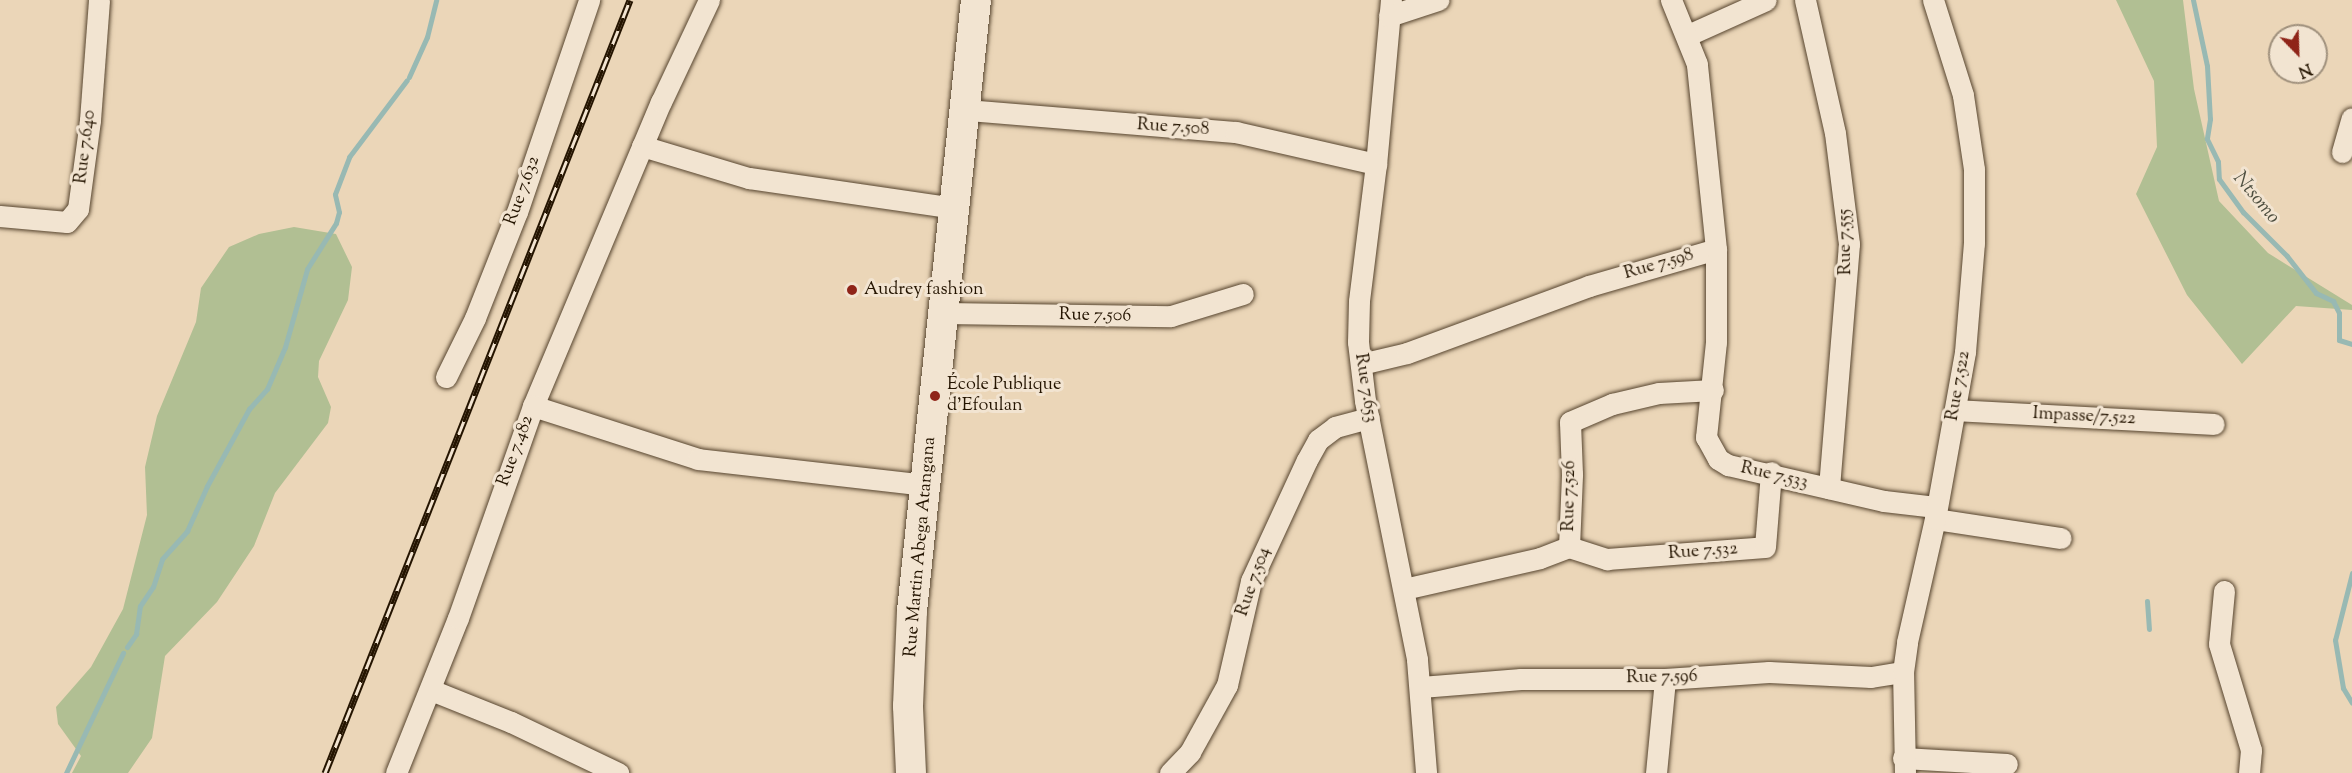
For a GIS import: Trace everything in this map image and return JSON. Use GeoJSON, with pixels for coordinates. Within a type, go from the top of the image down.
{"type":"FeatureCollection","features":[{"type":"Feature","properties":{"kind":"main road","name":"Rue Martin Abega Atangana"},"geometry":{"type":"LineString","coordinates":[[911,773],[908,706],[912,611],[927,485],[954,208],[967,111],[976,0]]}},
{"type":"Feature","properties":{"kind":"street","name":"Rue 7.640"},"geometry":{"type":"LineString","coordinates":[[0,216],[67,222],[78,208],[90,120],[99,0]]}},
{"type":"Feature","properties":{"kind":"street","name":"Rue 7.632"},"geometry":{"type":"LineString","coordinates":[[446,377],[475,318],[517,212],[589,0]]}},
{"type":"Feature","properties":{"kind":"street"},"geometry":{"type":"LineString","coordinates":[[533,406],[642,146],[709,0]]}},
{"type":"Feature","properties":{"kind":"street"},"geometry":{"type":"LineString","coordinates":[[1390,8],[1438,0]]}},
{"type":"Feature","properties":{"kind":"street","name":"Rue 7.598"},"geometry":{"type":"LineString","coordinates":[[1361,364],[1407,353],[1589,286],[1716,249],[1702,94],[1688,35],[1671,0]]}},
{"type":"Feature","properties":{"kind":"street"},"geometry":{"type":"LineString","coordinates":[[1688,35],[1766,0]]}},
{"type":"Feature","properties":{"kind":"street","name":"Rue 7.555"},"geometry":{"type":"LineString","coordinates":[[1805,0],[1831,112],[1849,244],[1829,488]]}},
{"type":"Feature","properties":{"kind":"street","name":"Rue 7.522"},"geometry":{"type":"LineString","coordinates":[[1904,765],[1903,672],[1906,642],[1936,513],[1955,410],[1971,296],[1974,169],[1963,95],[1933,0]]}},
{"type":"Feature","properties":{"kind":"street","name":"Rue 7.653"},"geometry":{"type":"LineString","coordinates":[[1390,8],[1376,164],[1359,301],[1361,364],[1369,418],[1404,589],[1421,687],[1426,773]]}},
{"type":"Feature","properties":{"kind":"street","name":"Rue 7.508"},"geometry":{"type":"LineString","coordinates":[[967,111],[1236,132],[1376,164]]}},
{"type":"Feature","properties":{"kind":"street"},"geometry":{"type":"LineString","coordinates":[[2342,152],[2352,118]]}},
{"type":"Feature","properties":{"kind":"street"},"geometry":{"type":"LineString","coordinates":[[642,146],[749,178],[954,208]]}},
{"type":"Feature","properties":{"kind":"street","name":"Rue 7.533"},"geometry":{"type":"LineString","coordinates":[[1716,249],[1713,390],[1706,437],[1709,449],[1728,465],[1772,472],[1936,513],[2061,538]]}},
{"type":"Feature","properties":{"kind":"street","name":"Rue 7.506"},"geometry":{"type":"LineString","coordinates":[[944,313],[1171,316],[1243,294]]}},
{"type":"Feature","properties":{"kind":"street","name":"Rue 7.526"},"geometry":{"type":"LineString","coordinates":[[1404,589],[1539,558],[1569,547],[1572,474],[1570,422],[1612,404],[1659,393],[1713,390]]}},
{"type":"Feature","properties":{"kind":"street","name":"Rue 7.482"},"geometry":{"type":"LineString","coordinates":[[396,773],[431,690],[533,406],[698,459],[927,485]]}},
{"type":"Feature","properties":{"kind":"street","name":"Impasse/7.522"},"geometry":{"type":"LineString","coordinates":[[1955,410],[2214,424]]}},
{"type":"Feature","properties":{"kind":"street","name":"Rue 7.504"},"geometry":{"type":"LineString","coordinates":[[1170,773],[1190,752],[1227,685],[1251,580],[1318,440],[1335,427],[1369,418]]}},
{"type":"Feature","properties":{"kind":"street","name":"Rue 7.532"},"geometry":{"type":"LineString","coordinates":[[1569,547],[1607,559],[1765,547],[1772,472]]}},
{"type":"Feature","properties":{"kind":"street"},"geometry":{"type":"LineString","coordinates":[[2224,591],[2219,644],[2251,750],[2249,773]]}},
{"type":"Feature","properties":{"kind":"street","name":"Rue 7.596"},"geometry":{"type":"LineString","coordinates":[[1421,687],[1521,679],[1665,680],[1769,672],[1871,677],[1903,672]]}},
{"type":"Feature","properties":{"kind":"street"},"geometry":{"type":"LineString","coordinates":[[1656,773],[1665,680]]}},
{"type":"Feature","properties":{"kind":"street"},"geometry":{"type":"LineString","coordinates":[[431,690],[511,722],[618,773]]}},
{"type":"Feature","properties":{"kind":"street"},"geometry":{"type":"LineString","coordinates":[[1904,765],[2007,764]]}},
{"type":"Feature","properties":{"kind":"green space"},"geometry":{"type":"Polygon","coordinates":[[[2116,0],[2183,0],[2194,89],[2219,201],[2268,253],[2352,305],[2352,310],[2296,306],[2242,364],[2187,295],[2136,194],[2157,147],[2154,81],[2116,0]]]}},
{"type":"Feature","properties":{"kind":"green space"},"geometry":{"type":"Polygon","coordinates":[[[294,227],[336,234],[352,267],[348,300],[319,361],[318,377],[331,407],[328,423],[275,493],[254,546],[217,602],[165,656],[152,738],[128,773],[72,773],[81,756],[58,724],[56,707],[91,667],[123,609],[147,515],[145,467],[157,416],[196,322],[201,288],[229,247],[259,234],[294,227]]]}},
{"type":"Feature","properties":{"kind":"waterway"},"geometry":{"type":"LineString","coordinates":[[409,77],[427,37],[436,0]]}},
{"type":"Feature","properties":{"kind":"waterway","name":"Ntsomo"},"geometry":{"type":"LineString","coordinates":[[2193,0],[2207,66],[2210,119],[2207,139],[2218,162],[2219,179],[2243,212],[2287,256],[2316,293],[2333,301],[2339,313],[2339,340],[2352,344]]}},
{"type":"Feature","properties":{"kind":"waterway"},"geometry":{"type":"LineString","coordinates":[[127,647],[136,634],[140,606],[153,587],[162,559],[187,531],[207,486],[249,409],[267,389],[285,347],[307,269],[336,223],[339,212],[335,194],[349,157],[407,80]]}},
{"type":"Feature","properties":{"kind":"waterway","name":"Ntsomo"},"geometry":{"type":"LineString","coordinates":[[2352,573],[2335,640],[2343,688],[2352,703]]}},
{"type":"Feature","properties":{"kind":"waterway"},"geometry":{"type":"LineString","coordinates":[[2147,601],[2149,629]]}},
{"type":"Feature","properties":{"kind":"waterway"},"geometry":{"type":"LineString","coordinates":[[66,773],[123,653]]}},
{"type":"Feature","properties":{"kind":"railway"},"geometry":{"type":"LineString","coordinates":[[325,773],[630,0]]}},
{"type":"Feature","properties":{"kind":"place","name":"Audrey fashion"},"geometry":{"type":"Point","coordinates":[852,290]}},
{"type":"Feature","properties":{"kind":"place","name":"École Publique d'Efoulan"},"geometry":{"type":"Point","coordinates":[935,396]}}]}
